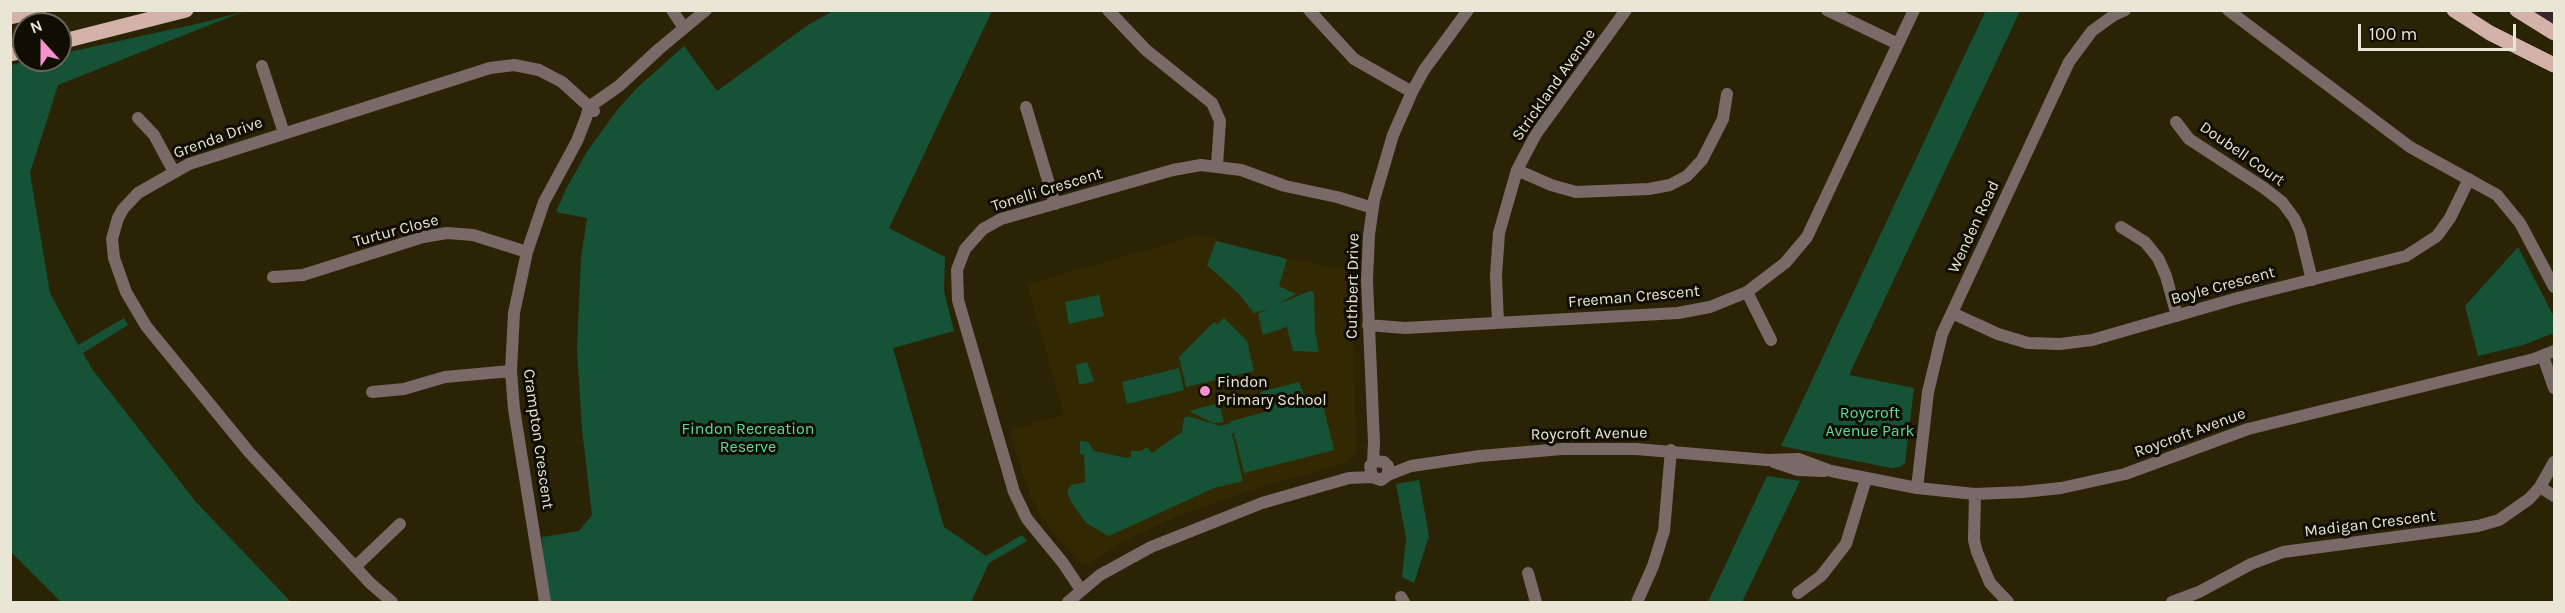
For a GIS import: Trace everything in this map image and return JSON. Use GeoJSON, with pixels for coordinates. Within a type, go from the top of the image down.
{"type":"FeatureCollection","features":[{"type":"Feature","properties":{"kind":"main road"},"geometry":{"type":"LineString","coordinates":[[10,17],[39,10]]}},
{"type":"Feature","properties":{"kind":"main road"},"geometry":{"type":"LineString","coordinates":[[72,39],[186,10]]}},
{"type":"Feature","properties":{"kind":"main road"},"geometry":{"type":"LineString","coordinates":[[2454,10],[2490,33],[2554,65]]}},
{"type":"Feature","properties":{"kind":"main road"},"geometry":{"type":"LineString","coordinates":[[2517,10],[2554,33]]}},
{"type":"Feature","properties":{"kind":"street"},"geometry":{"type":"LineString","coordinates":[[672,10],[684,28]]}},
{"type":"Feature","properties":{"kind":"street"},"geometry":{"type":"LineString","coordinates":[[591,109],[706,10]]}},
{"type":"Feature","properties":{"kind":"street"},"geometry":{"type":"LineString","coordinates":[[1107,10],[1146,50],[1212,103],[1220,121],[1217,165]]}},
{"type":"Feature","properties":{"kind":"street"},"geometry":{"type":"LineString","coordinates":[[1309,10],[1354,59],[1412,92]]}},
{"type":"Feature","properties":{"kind":"street","name":"Cuthbert Drive"},"geometry":{"type":"LineString","coordinates":[[1378,462],[1374,442],[1367,255],[1374,204],[1390,144],[1412,92],[1424,70],[1468,10]]}},
{"type":"Feature","properties":{"kind":"street","name":"Strickland Avenue"},"geometry":{"type":"LineString","coordinates":[[1498,323],[1496,275],[1499,233],[1517,170],[1536,134],[1626,10]]}},
{"type":"Feature","properties":{"kind":"street"},"geometry":{"type":"LineString","coordinates":[[1827,10],[1898,44]]}},
{"type":"Feature","properties":{"kind":"street","name":"Freeman Crescent"},"geometry":{"type":"LineString","coordinates":[[1369,329],[1391,332],[1405,328],[1678,313],[1710,307],[1747,292],[1785,263],[1807,237],[1914,10]]}},
{"type":"Feature","properties":{"kind":"street","name":"Wenden Road"},"geometry":{"type":"LineString","coordinates":[[1917,488],[1932,369],[1939,342],[2069,62],[2092,31],[2125,10]]}},
{"type":"Feature","properties":{"kind":"street"},"geometry":{"type":"LineString","coordinates":[[2228,10],[2409,147],[2492,192],[2516,217],[2554,287]]}},
{"type":"Feature","properties":{"kind":"street"},"geometry":{"type":"LineString","coordinates":[[262,66],[284,133]]}},
{"type":"Feature","properties":{"kind":"street","name":"Grenda Drive"},"geometry":{"type":"LineString","coordinates":[[392,603],[355,567],[241,443],[156,339],[126,292],[116,268],[112,249],[118,218],[138,193],[174,172],[210,156],[502,66],[527,67],[551,75],[591,109]]}},
{"type":"Feature","properties":{"kind":"street"},"geometry":{"type":"LineString","coordinates":[[1517,170],[1551,185],[1576,192],[1649,189],[1670,185],[1688,176],[1702,160],[1723,119],[1726,94]]}},
{"type":"Feature","properties":{"kind":"street"},"geometry":{"type":"LineString","coordinates":[[1026,107],[1055,204]]}},
{"type":"Feature","properties":{"kind":"street","name":"Crampton Crescent"},"geometry":{"type":"LineString","coordinates":[[540,602],[540,573],[535,531],[514,409],[511,371],[514,313],[527,252],[544,202],[577,141],[591,109]]}},
{"type":"Feature","properties":{"kind":"street"},"geometry":{"type":"LineString","coordinates":[[138,118],[154,135],[174,172]]}},
{"type":"Feature","properties":{"kind":"street","name":"Doubell Court"},"geometry":{"type":"LineString","coordinates":[[2176,122],[2189,139],[2274,195],[2289,209],[2300,231],[2312,280]]}},
{"type":"Feature","properties":{"kind":"street","name":"Tonelli Crescent"},"geometry":{"type":"LineString","coordinates":[[1084,587],[1028,519],[1014,492],[962,313],[957,270],[965,249],[983,229],[1002,219],[1173,170],[1201,165],[1217,165],[1241,170],[1285,186],[1374,204]]}},
{"type":"Feature","properties":{"kind":"street","name":"Boyle Crescent"},"geometry":{"type":"LineString","coordinates":[[1952,313],[2010,338],[2044,345],[2092,340],[2312,280],[2395,260],[2417,251],[2437,236],[2444,227],[2469,179]]}},
{"type":"Feature","properties":{"kind":"street"},"geometry":{"type":"LineString","coordinates":[[2121,227],[2145,242],[2158,258],[2166,276],[2177,316]]}},
{"type":"Feature","properties":{"kind":"street","name":"Turtur Close"},"geometry":{"type":"LineString","coordinates":[[273,278],[303,275],[423,237],[447,233],[472,235],[527,252]]}},
{"type":"Feature","properties":{"kind":"street"},"geometry":{"type":"LineString","coordinates":[[1747,292],[1771,340]]}},
{"type":"Feature","properties":{"kind":"street"},"geometry":{"type":"LineString","coordinates":[[2549,353],[2554,388]]}},
{"type":"Feature","properties":{"kind":"street","name":"Roycroft Avenue"},"geometry":{"type":"LineString","coordinates":[[1388,474],[1411,466],[1518,452],[1598,448],[1671,450],[1767,460],[1799,459],[1831,471],[1917,488],[1974,494],[2032,491],[2111,478],[2165,461],[2217,439],[2258,426],[2549,353]]}},
{"type":"Feature","properties":{"kind":"street"},"geometry":{"type":"LineString","coordinates":[[372,392],[393,391],[445,377],[511,371]]}},
{"type":"Feature","properties":{"kind":"street"},"geometry":{"type":"LineString","coordinates":[[1637,603],[1653,566],[1664,531],[1671,450]]}},
{"type":"Feature","properties":{"kind":"street"},"geometry":{"type":"LineString","coordinates":[[1349,478],[1372,477],[1381,480],[1388,474],[1388,466],[1378,462]]}},
{"type":"Feature","properties":{"kind":"street"},"geometry":{"type":"LineString","coordinates":[[1372,477],[1369,469],[1378,462]]}},
{"type":"Feature","properties":{"kind":"street"},"geometry":{"type":"LineString","coordinates":[[1068,603],[1084,587],[1116,564],[1151,547],[1263,503],[1349,478],[1378,462]]}},
{"type":"Feature","properties":{"kind":"street","name":"Roycroft Avenue"},"geometry":{"type":"LineString","coordinates":[[1378,462],[1411,466]]}},
{"type":"Feature","properties":{"kind":"street","name":"Madigan Crescent"},"geometry":{"type":"LineString","coordinates":[[2172,603],[2199,592],[2251,564],[2283,552],[2489,524],[2520,507],[2540,487],[2554,462]]}},
{"type":"Feature","properties":{"kind":"street"},"geometry":{"type":"LineString","coordinates":[[1798,593],[1826,572],[1846,544],[1856,519],[1866,479]]}},
{"type":"Feature","properties":{"kind":"street"},"geometry":{"type":"LineString","coordinates":[[2540,487],[2554,496]]}},
{"type":"Feature","properties":{"kind":"street"},"geometry":{"type":"LineString","coordinates":[[1974,494],[1974,540],[1977,552],[1990,583],[2008,603]]}},
{"type":"Feature","properties":{"kind":"street"},"geometry":{"type":"LineString","coordinates":[[355,567],[400,524]]}},
{"type":"Feature","properties":{"kind":"street"},"geometry":{"type":"LineString","coordinates":[[1528,573],[1536,603]]}},
{"type":"Feature","properties":{"kind":"shaded area"},"geometry":{"type":"Polygon","coordinates":[[[2532,11],[2554,11],[2554,24],[2532,11]]]}},
{"type":"Feature","properties":{"kind":"shaded area","name":"Findon Primary School"},"geometry":{"type":"Polygon","coordinates":[[[1199,235],[1286,259],[1350,270],[1357,450],[1348,462],[1248,491],[1173,518],[1123,542],[1087,564],[1081,563],[1048,527],[1031,498],[1009,430],[1064,415],[1027,284],[1199,235]]]}},
{"type":"Feature","properties":{"kind":"green space","name":"Roycroft Avenue Park"},"geometry":{"type":"Polygon","coordinates":[[[1986,10],[2020,11],[1849,375],[1914,388],[1905,463],[1900,467],[1891,468],[1781,446],[1986,10]]]}},
{"type":"Feature","properties":{"kind":"green space"},"geometry":{"type":"Polygon","coordinates":[[[245,11],[58,85],[30,173],[50,293],[78,345],[124,318],[128,325],[83,353],[92,369],[196,502],[291,602],[61,602],[11,552],[11,65],[12,72],[72,72],[72,51],[245,11]]]}},
{"type":"Feature","properties":{"kind":"green space","name":"Findon Recreation Reserve"},"geometry":{"type":"Polygon","coordinates":[[[833,11],[992,11],[889,228],[945,257],[944,291],[954,331],[893,348],[944,527],[986,556],[1022,535],[1027,541],[989,563],[971,602],[549,602],[546,596],[542,537],[579,531],[592,515],[582,429],[577,349],[581,258],[587,218],[556,212],[566,189],[588,150],[618,109],[638,87],[684,46],[717,91],[808,25],[833,11]]]}},
{"type":"Feature","properties":{"kind":"green space"},"geometry":{"type":"Polygon","coordinates":[[[1216,241],[1287,259],[1279,286],[1296,294],[1276,305],[1310,291],[1314,293],[1315,332],[1319,352],[1293,351],[1287,327],[1263,335],[1258,314],[1268,309],[1254,313],[1238,293],[1207,265],[1216,241]]]}},
{"type":"Feature","properties":{"kind":"green space"},"geometry":{"type":"Polygon","coordinates":[[[2518,247],[2554,317],[2554,333],[2523,345],[2478,356],[2465,306],[2518,247]]]}},
{"type":"Feature","properties":{"kind":"green space"},"geometry":{"type":"Polygon","coordinates":[[[1099,295],[1104,316],[1069,324],[1065,302],[1099,295]]]}},
{"type":"Feature","properties":{"kind":"green space"},"geometry":{"type":"Polygon","coordinates":[[[1224,318],[1247,341],[1254,371],[1186,387],[1179,357],[1214,322],[1218,324],[1224,318]]]}},
{"type":"Feature","properties":{"kind":"green space"},"geometry":{"type":"Polygon","coordinates":[[[1087,362],[1094,381],[1079,385],[1076,365],[1087,362]]]}},
{"type":"Feature","properties":{"kind":"green space"},"geometry":{"type":"Polygon","coordinates":[[[1179,368],[1184,390],[1127,404],[1122,382],[1179,368]]]}},
{"type":"Feature","properties":{"kind":"green space"},"geometry":{"type":"Polygon","coordinates":[[[1299,382],[1306,401],[1321,397],[1334,450],[1244,473],[1234,433],[1232,433],[1243,481],[1214,488],[1109,536],[1086,523],[1071,502],[1067,491],[1071,485],[1085,482],[1084,455],[1080,454],[1080,441],[1088,442],[1094,451],[1127,458],[1131,457],[1131,451],[1141,451],[1147,447],[1152,453],[1182,432],[1184,418],[1188,416],[1220,426],[1231,423],[1231,421],[1265,412],[1260,392],[1299,382]]]}},
{"type":"Feature","properties":{"kind":"green space"},"geometry":{"type":"Polygon","coordinates":[[[1219,403],[1224,422],[1213,423],[1189,411],[1219,403]]]}},
{"type":"Feature","properties":{"kind":"green space"},"geometry":{"type":"Polygon","coordinates":[[[1767,476],[1800,481],[1742,602],[1708,602],[1767,476]]]}},
{"type":"Feature","properties":{"kind":"green space"},"geometry":{"type":"Polygon","coordinates":[[[1419,480],[1429,536],[1414,583],[1402,577],[1406,538],[1396,484],[1419,480]]]}},
{"type":"Feature","properties":{"kind":"place","name":"Findon Primary School"},"geometry":{"type":"Point","coordinates":[1205,391]}}]}
